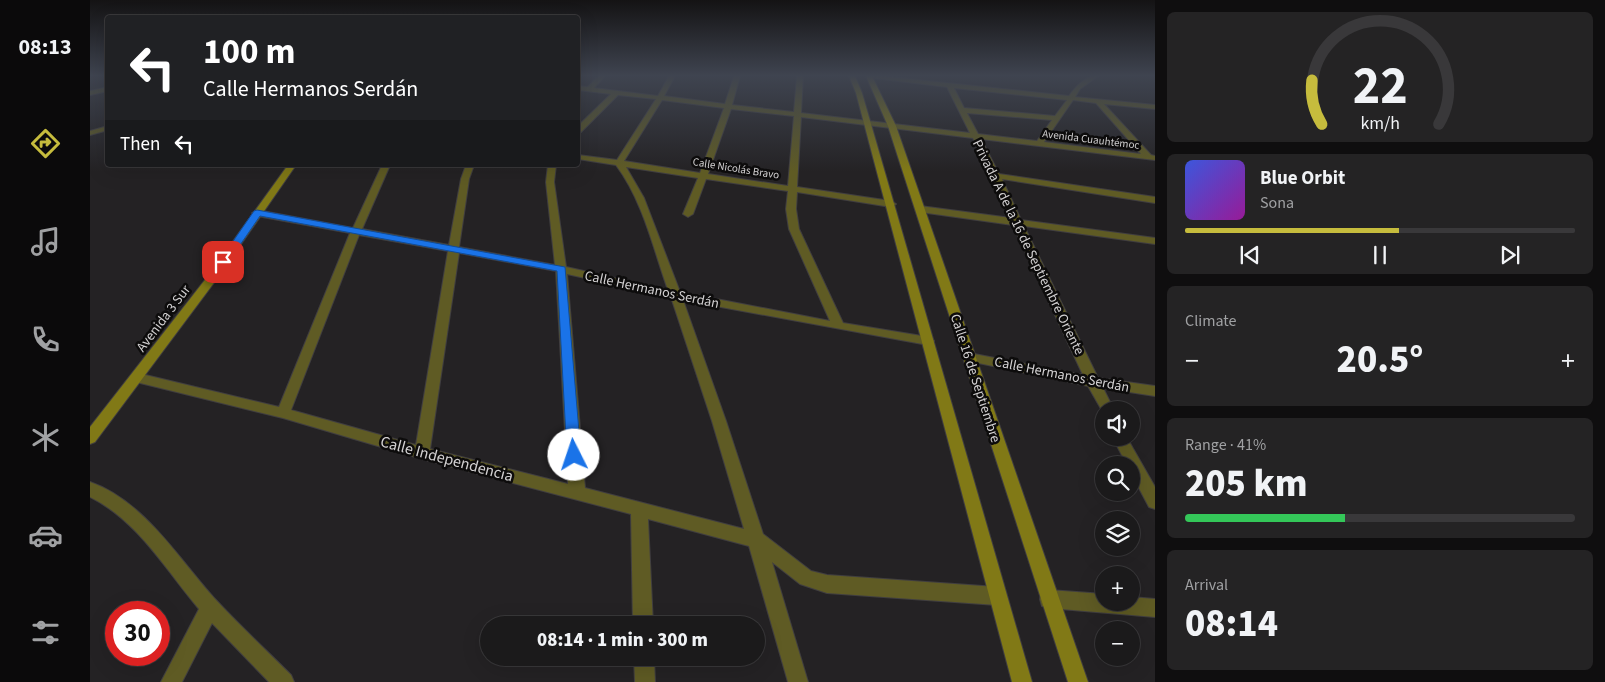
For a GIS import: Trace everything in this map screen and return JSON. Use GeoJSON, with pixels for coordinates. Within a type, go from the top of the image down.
{"type":"FeatureCollection","features":[{"type":"Feature","properties":{"kind":"main road"},"geometry":{"type":"LineString","coordinates":[[863,108],[1022,682]]}},
{"type":"Feature","properties":{"kind":"main road","name":"Calle 16 de Septiembre"},"geometry":{"type":"LineString","coordinates":[[883,108],[892,126],[1078,682]]}},
{"type":"Feature","properties":{"kind":"main road","name":"Avenida 3 Sur"},"geometry":{"type":"LineString","coordinates":[[90,438],[212,278],[291,167]]}},
{"type":"Feature","properties":{"kind":"street"},"geometry":{"type":"LineString","coordinates":[[580,128],[601,108]]}},
{"type":"Feature","properties":{"kind":"street"},"geometry":{"type":"LineString","coordinates":[[653,108],[619,163],[626,171],[642,205],[676,295],[757,540],[798,682]]}},
{"type":"Feature","properties":{"kind":"street"},"geometry":{"type":"LineString","coordinates":[[688,214],[721,130],[726,108]]}},
{"type":"Feature","properties":{"kind":"street","name":"Avenida Cuauhtémoc"},"geometry":{"type":"LineString","coordinates":[[742,108],[1152,158]]}},
{"type":"Feature","properties":{"kind":"street"},"geometry":{"type":"LineString","coordinates":[[797,108],[791,209],[794,229],[838,326]]}},
{"type":"Feature","properties":{"kind":"street"},"geometry":{"type":"LineString","coordinates":[[1039,144],[1065,108]]}},
{"type":"Feature","properties":{"kind":"street"},"geometry":{"type":"LineString","coordinates":[[1104,108],[1152,158]]}},
{"type":"Feature","properties":{"kind":"street"},"geometry":{"type":"LineString","coordinates":[[961,110],[1057,118]]}},
{"type":"Feature","properties":{"kind":"street","name":"Privada A de la 16 de Septiembre Oriente"},"geometry":{"type":"LineString","coordinates":[[961,110],[996,176],[1103,401]]}},
{"type":"Feature","properties":{"kind":"street"},"geometry":{"type":"LineString","coordinates":[[90,133],[105,129]]}},
{"type":"Feature","properties":{"kind":"street","name":"Calle Nicolás Bravo"},"geometry":{"type":"LineString","coordinates":[[580,157],[891,204]]}},
{"type":"Feature","properties":{"kind":"street"},"geometry":{"type":"LineString","coordinates":[[283,413],[356,231],[385,167]]}},
{"type":"Feature","properties":{"kind":"street"},"geometry":{"type":"LineString","coordinates":[[422,453],[465,179],[469,167]]}},
{"type":"Feature","properties":{"kind":"street"},"geometry":{"type":"LineString","coordinates":[[552,167],[550,182],[562,269],[577,492]]}},
{"type":"Feature","properties":{"kind":"street"},"geometry":{"type":"LineString","coordinates":[[996,176],[1155,200]]}},
{"type":"Feature","properties":{"kind":"street"},"geometry":{"type":"LineString","coordinates":[[920,209],[1155,241]]}},
{"type":"Feature","properties":{"kind":"street","name":"Calle Hermanos Serdán"},"geometry":{"type":"LineString","coordinates":[[257,213],[562,269],[676,295],[928,341]]}},
{"type":"Feature","properties":{"kind":"street","name":"Calle Hermanos Serdán"},"geometry":{"type":"LineString","coordinates":[[969,357],[1094,382],[1155,391]]}},
{"type":"Feature","properties":{"kind":"street","name":"Calle Independencia"},"geometry":{"type":"LineString","coordinates":[[137,378],[283,413],[422,453],[757,540]]}},
{"type":"Feature","properties":{"kind":"street"},"geometry":{"type":"LineString","coordinates":[[1124,446],[1155,502]]}},
{"type":"Feature","properties":{"kind":"street"},"geometry":{"type":"LineString","coordinates":[[90,489],[106,495],[142,528],[210,607],[284,682]]}},
{"type":"Feature","properties":{"kind":"street"},"geometry":{"type":"LineString","coordinates":[[639,510],[643,616]]}},
{"type":"Feature","properties":{"kind":"street"},"geometry":{"type":"LineString","coordinates":[[757,540],[806,578],[827,584],[997,596]]}},
{"type":"Feature","properties":{"kind":"street"},"geometry":{"type":"LineString","coordinates":[[1049,599],[1155,608]]}},
{"type":"Feature","properties":{"kind":"street"},"geometry":{"type":"LineString","coordinates":[[171,682],[210,607]]}},
{"type":"Feature","properties":{"kind":"street"},"geometry":{"type":"LineString","coordinates":[[644,666],[645,682]]}},
{"type":"Feature","properties":{"kind":"route"},"geometry":{"type":"LineString","coordinates":[[223,262],[257,213],[562,269],[574,455]]}}]}
